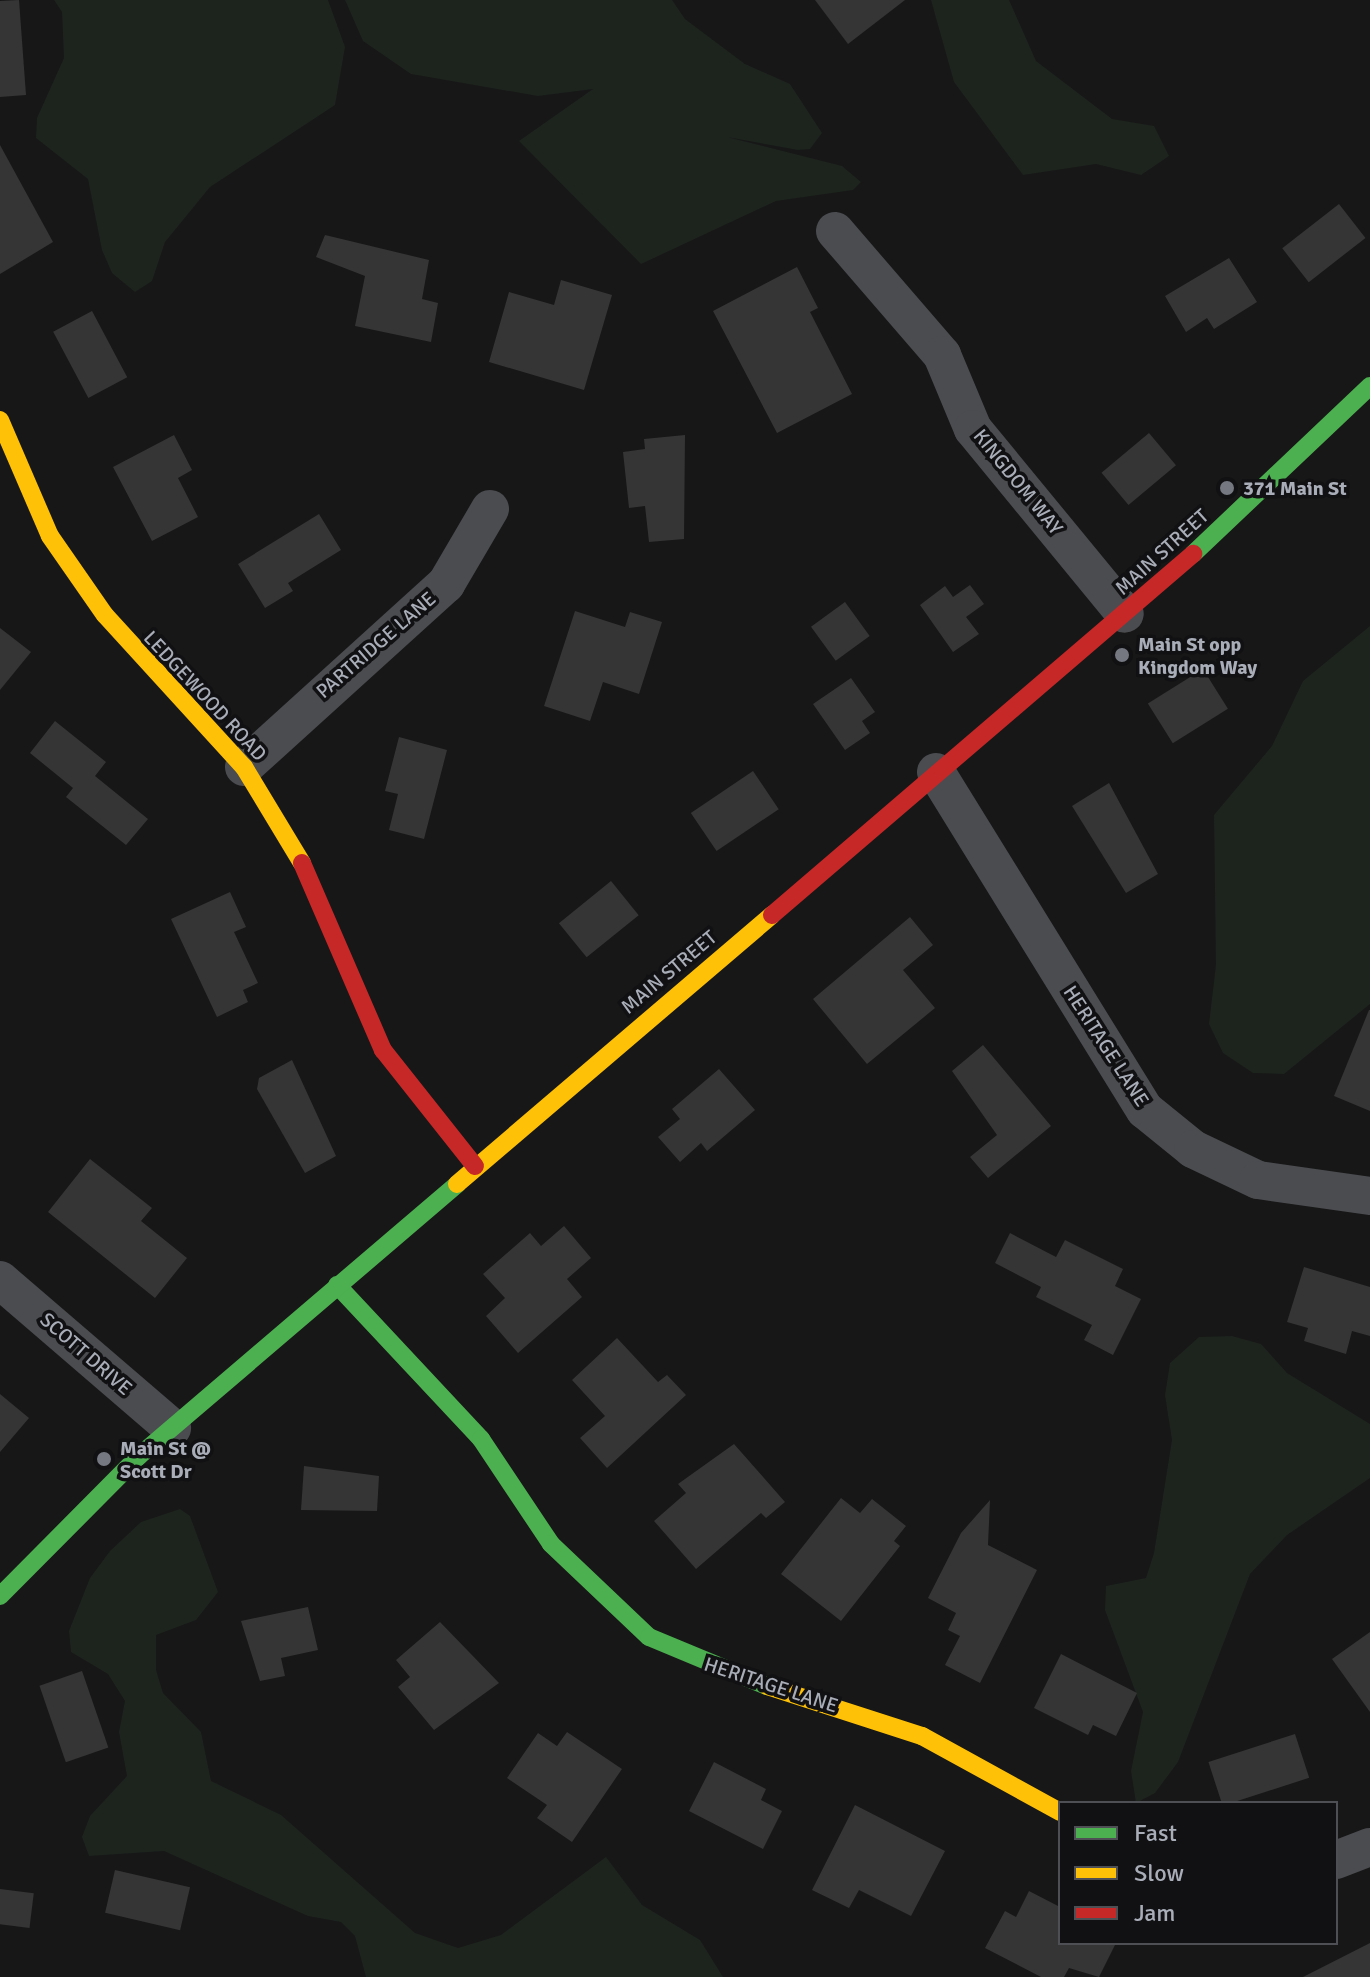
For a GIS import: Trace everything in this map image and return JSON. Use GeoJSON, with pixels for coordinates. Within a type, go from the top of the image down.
{"type":"FeatureCollection","features":[{"type":"Feature","properties":{"kind":"main road","name":"MAIN STREET"},"geometry":{"type":"LineString","coordinates":[[0,1596],[172,1428],[936,772],[1125,614],[1279,478],[1370,386]]}},
{"type":"Feature","properties":{"kind":"main road","name":"LEDGEWOOD ROAD"},"geometry":{"type":"LineString","coordinates":[[0,420],[12,478],[50,536],[124,640],[244,767],[289,834],[383,1050],[475,1166]]}},
{"type":"Feature","properties":{"kind":"main road","name":"HERITAGE LANE"},"geometry":{"type":"LineString","coordinates":[[337,1285],[481,1439],[551,1544],[649,1637],[719,1671],[922,1736],[1058,1811]]}},
{"type":"Feature","properties":{"kind":"street","name":"KINGDOM WAY"},"geometry":{"type":"LineString","coordinates":[[835,231],[942,355],[973,429],[1125,614]]}},
{"type":"Feature","properties":{"kind":"street","name":"PARTRIDGE LANE"},"geometry":{"type":"LineString","coordinates":[[244,767],[446,584],[490,509]]}},
{"type":"Feature","properties":{"kind":"street","name":"HERITAGE LANE"},"geometry":{"type":"LineString","coordinates":[[936,772],[1145,1110],[1193,1149],[1258,1180],[1370,1196]]}},
{"type":"Feature","properties":{"kind":"street","name":"SCOTT DRIVE"},"geometry":{"type":"LineString","coordinates":[[0,1280],[172,1428]]}},
{"type":"Feature","properties":{"kind":"street"},"geometry":{"type":"LineString","coordinates":[[1338,1859],[1370,1847]]}},
{"type":"Feature","properties":{"kind":"shaded area"},"geometry":{"type":"Polygon","coordinates":[[[54,0],[328,0],[345,47],[335,105],[210,187],[165,242],[152,281],[135,292],[112,273],[102,250],[88,179],[36,138],[37,118],[64,58],[62,12],[54,0]]]}},
{"type":"Feature","properties":{"kind":"shaded area"},"geometry":{"type":"Polygon","coordinates":[[[345,0],[672,0],[685,19],[745,64],[790,84],[822,133],[810,149],[798,150],[727,137],[842,166],[861,182],[853,190],[776,201],[641,264],[519,141],[593,89],[538,96],[411,74],[363,41],[345,0]]]}},
{"type":"Feature","properties":{"kind":"shaded area"},"geometry":{"type":"Polygon","coordinates":[[[931,0],[1009,0],[1036,61],[1112,119],[1154,126],[1169,156],[1141,175],[1096,164],[1023,175],[954,82],[931,0]]]}},
{"type":"Feature","properties":{"kind":"shaded area"},"geometry":{"type":"Polygon","coordinates":[[[1370,626],[1370,1004],[1284,1074],[1253,1073],[1223,1053],[1209,1024],[1216,965],[1214,815],[1272,746],[1303,681],[1370,626]]]}},
{"type":"Feature","properties":{"kind":"shaded area"},"geometry":{"type":"Polygon","coordinates":[[[1232,1336],[1261,1344],[1287,1373],[1370,1424],[1370,1478],[1287,1535],[1250,1574],[1178,1762],[1155,1793],[1136,1801],[1131,1771],[1143,1712],[1105,1610],[1106,1586],[1146,1578],[1154,1553],[1172,1440],[1165,1395],[1170,1363],[1199,1337],[1232,1336]]]}},
{"type":"Feature","properties":{"kind":"shaded area"},"geometry":{"type":"Polygon","coordinates":[[[180,1509],[190,1516],[218,1592],[196,1620],[156,1635],[156,1670],[163,1693],[201,1732],[211,1781],[281,1815],[415,1933],[458,1948],[501,1935],[606,1857],[642,1905],[700,1940],[723,1977],[366,1977],[355,1936],[341,1922],[308,1916],[164,1851],[89,1856],[82,1837],[90,1816],[127,1776],[119,1732],[125,1701],[108,1674],[71,1652],[69,1631],[90,1578],[110,1551],[141,1522],[180,1509]]]}},
{"type":"Feature","properties":{"kind":"building"},"geometry":{"type":"Polygon","coordinates":[[[19,0],[26,95],[0,97],[0,1],[19,0]]]}},
{"type":"Feature","properties":{"kind":"building"},"geometry":{"type":"Polygon","coordinates":[[[815,0],[905,0],[848,44],[815,0]]]}},
{"type":"Feature","properties":{"kind":"building"},"geometry":{"type":"Polygon","coordinates":[[[0,145],[53,242],[0,274],[0,145]]]}},
{"type":"Feature","properties":{"kind":"building"},"geometry":{"type":"Polygon","coordinates":[[[1339,204],[1365,238],[1309,282],[1282,248],[1339,204]]]}},
{"type":"Feature","properties":{"kind":"building"},"geometry":{"type":"Polygon","coordinates":[[[325,235],[429,260],[422,299],[438,303],[431,342],[355,326],[365,276],[316,257],[325,235]]]}},
{"type":"Feature","properties":{"kind":"building"},"geometry":{"type":"Polygon","coordinates":[[[1229,258],[1257,302],[1214,329],[1207,318],[1186,332],[1165,296],[1229,258]]]}},
{"type":"Feature","properties":{"kind":"building"},"geometry":{"type":"Polygon","coordinates":[[[797,267],[818,308],[810,312],[852,394],[777,433],[713,311],[797,267]]]}},
{"type":"Feature","properties":{"kind":"building"},"geometry":{"type":"Polygon","coordinates":[[[561,280],[612,295],[584,390],[489,362],[509,292],[554,305],[561,280]]]}},
{"type":"Feature","properties":{"kind":"building"},"geometry":{"type":"Polygon","coordinates":[[[92,311],[127,377],[88,398],[53,332],[92,311]]]}},
{"type":"Feature","properties":{"kind":"building"},"geometry":{"type":"Polygon","coordinates":[[[1149,433],[1176,465],[1129,505],[1102,473],[1149,433]]]}},
{"type":"Feature","properties":{"kind":"building"},"geometry":{"type":"Polygon","coordinates":[[[174,435],[192,470],[178,478],[198,517],[152,541],[113,467],[174,435]]]}},
{"type":"Feature","properties":{"kind":"building"},"geometry":{"type":"Polygon","coordinates":[[[685,435],[684,539],[649,542],[645,506],[629,508],[623,452],[645,449],[644,439],[685,435]]]}},
{"type":"Feature","properties":{"kind":"building"},"geometry":{"type":"Polygon","coordinates":[[[319,514],[341,550],[288,583],[293,591],[265,608],[238,564],[319,514]]]}},
{"type":"Feature","properties":{"kind":"building"},"geometry":{"type":"Polygon","coordinates":[[[970,585],[984,604],[966,617],[979,634],[953,652],[920,605],[945,586],[953,597],[970,585]]]}},
{"type":"Feature","properties":{"kind":"building"},"geometry":{"type":"Polygon","coordinates":[[[845,602],[870,636],[836,661],[811,627],[845,602]]]}},
{"type":"Feature","properties":{"kind":"building"},"geometry":{"type":"Polygon","coordinates":[[[575,611],[625,627],[630,612],[662,622],[639,694],[603,682],[590,721],[544,706],[575,611]]]}},
{"type":"Feature","properties":{"kind":"building"},"geometry":{"type":"Polygon","coordinates":[[[0,628],[31,652],[0,690],[0,628]]]}},
{"type":"Feature","properties":{"kind":"building"},"geometry":{"type":"Polygon","coordinates":[[[1203,669],[1228,709],[1173,743],[1148,703],[1203,669]]]}},
{"type":"Feature","properties":{"kind":"building"},"geometry":{"type":"Polygon","coordinates":[[[851,678],[875,712],[862,721],[870,733],[845,750],[813,704],[851,678]]]}},
{"type":"Feature","properties":{"kind":"building"},"geometry":{"type":"Polygon","coordinates":[[[55,721],[106,762],[95,776],[148,819],[126,845],[66,797],[73,788],[30,753],[55,721]]]}},
{"type":"Feature","properties":{"kind":"building"},"geometry":{"type":"Polygon","coordinates":[[[399,737],[447,750],[424,839],[389,830],[398,794],[385,791],[399,737]]]}},
{"type":"Feature","properties":{"kind":"building"},"geometry":{"type":"Polygon","coordinates":[[[753,771],[779,809],[717,851],[691,813],[753,771]]]}},
{"type":"Feature","properties":{"kind":"building"},"geometry":{"type":"Polygon","coordinates":[[[1109,783],[1158,874],[1126,893],[1072,806],[1109,783]]]}},
{"type":"Feature","properties":{"kind":"building"},"geometry":{"type":"Polygon","coordinates":[[[611,881],[639,915],[587,957],[559,923],[611,881]]]}},
{"type":"Feature","properties":{"kind":"building"},"geometry":{"type":"Polygon","coordinates":[[[230,892],[246,927],[234,932],[258,983],[243,990],[248,1002],[217,1017],[171,919],[230,892]]]}},
{"type":"Feature","properties":{"kind":"building"},"geometry":{"type":"Polygon","coordinates":[[[910,917],[933,945],[903,970],[935,1008],[867,1064],[813,999],[910,917]]]}},
{"type":"Feature","properties":{"kind":"building"},"geometry":{"type":"Polygon","coordinates":[[[1370,1010],[1370,1111],[1334,1096],[1370,1010]]]}},
{"type":"Feature","properties":{"kind":"building"},"geometry":{"type":"Polygon","coordinates":[[[983,1045],[1051,1126],[988,1178],[970,1157],[997,1135],[952,1071],[983,1045]]]}},
{"type":"Feature","properties":{"kind":"building"},"geometry":{"type":"Polygon","coordinates":[[[292,1060],[336,1156],[305,1173],[257,1089],[259,1078],[292,1060]]]}},
{"type":"Feature","properties":{"kind":"building"},"geometry":{"type":"Polygon","coordinates":[[[719,1069],[755,1110],[707,1151],[701,1143],[680,1162],[658,1137],[680,1119],[672,1109],[719,1069]]]}},
{"type":"Feature","properties":{"kind":"building"},"geometry":{"type":"Polygon","coordinates":[[[90,1159],[152,1208],[141,1221],[187,1258],[155,1298],[48,1212],[90,1159]]]}},
{"type":"Feature","properties":{"kind":"building"},"geometry":{"type":"Polygon","coordinates":[[[564,1226],[591,1258],[567,1279],[582,1297],[518,1353],[486,1316],[505,1298],[483,1274],[530,1233],[541,1246],[564,1226]]]}},
{"type":"Feature","properties":{"kind":"building"},"geometry":{"type":"Polygon","coordinates":[[[1010,1233],[1056,1257],[1065,1240],[1123,1269],[1115,1286],[1141,1299],[1113,1355],[1084,1340],[1092,1325],[1036,1297],[1041,1287],[995,1263],[1010,1233]]]}},
{"type":"Feature","properties":{"kind":"building"},"geometry":{"type":"Polygon","coordinates":[[[1304,1267],[1370,1287],[1370,1336],[1352,1331],[1346,1354],[1304,1341],[1308,1328],[1287,1322],[1304,1267]]]}},
{"type":"Feature","properties":{"kind":"building"},"geometry":{"type":"Polygon","coordinates":[[[617,1338],[658,1382],[667,1375],[686,1395],[607,1468],[580,1438],[605,1416],[572,1380],[617,1338]]]}},
{"type":"Feature","properties":{"kind":"building"},"geometry":{"type":"Polygon","coordinates":[[[0,1394],[29,1418],[0,1452],[0,1394]]]}},
{"type":"Feature","properties":{"kind":"building"},"geometry":{"type":"Polygon","coordinates":[[[734,1444],[785,1502],[766,1518],[761,1513],[696,1569],[654,1521],[686,1493],[678,1484],[734,1444]]]}},
{"type":"Feature","properties":{"kind":"building"},"geometry":{"type":"Polygon","coordinates":[[[304,1466],[379,1476],[377,1511],[301,1510],[304,1466]]]}},
{"type":"Feature","properties":{"kind":"building"},"geometry":{"type":"Polygon","coordinates":[[[841,1498],[860,1513],[872,1499],[906,1526],[894,1541],[900,1546],[841,1621],[781,1574],[841,1498]]]}},
{"type":"Feature","properties":{"kind":"building"},"geometry":{"type":"Polygon","coordinates":[[[990,1500],[988,1545],[1037,1570],[980,1683],[945,1665],[960,1636],[948,1630],[956,1613],[928,1598],[961,1533],[990,1500]]]}},
{"type":"Feature","properties":{"kind":"building"},"geometry":{"type":"Polygon","coordinates":[[[308,1607],[318,1650],[281,1658],[285,1676],[260,1681],[241,1621],[308,1607]]]}},
{"type":"Feature","properties":{"kind":"building"},"geometry":{"type":"Polygon","coordinates":[[[440,1622],[499,1683],[434,1730],[398,1687],[410,1677],[396,1660],[440,1622]]]}},
{"type":"Feature","properties":{"kind":"building"},"geometry":{"type":"Polygon","coordinates":[[[1370,1632],[1370,1712],[1332,1659],[1370,1632]]]}},
{"type":"Feature","properties":{"kind":"building"},"geometry":{"type":"Polygon","coordinates":[[[1061,1654],[1137,1693],[1116,1736],[1093,1725],[1088,1735],[1034,1708],[1061,1654]]]}},
{"type":"Feature","properties":{"kind":"building"},"geometry":{"type":"Polygon","coordinates":[[[82,1671],[108,1748],[66,1762],[39,1686],[82,1671]]]}},
{"type":"Feature","properties":{"kind":"building"},"geometry":{"type":"Polygon","coordinates":[[[567,1732],[622,1769],[572,1842],[537,1818],[547,1805],[507,1778],[538,1733],[557,1746],[567,1732]]]}},
{"type":"Feature","properties":{"kind":"building"},"geometry":{"type":"Polygon","coordinates":[[[1295,1734],[1309,1778],[1238,1801],[1221,1801],[1208,1762],[1295,1734]]]}},
{"type":"Feature","properties":{"kind":"building"},"geometry":{"type":"Polygon","coordinates":[[[714,1762],[766,1789],[761,1800],[782,1811],[763,1849],[689,1811],[714,1762]]]}},
{"type":"Feature","properties":{"kind":"building"},"geometry":{"type":"Polygon","coordinates":[[[855,1805],[945,1851],[911,1916],[859,1890],[849,1908],[812,1890],[855,1805]]]}},
{"type":"Feature","properties":{"kind":"building"},"geometry":{"type":"Polygon","coordinates":[[[115,1870],[190,1887],[180,1930],[105,1913],[115,1870]]]}},
{"type":"Feature","properties":{"kind":"building"},"geometry":{"type":"Polygon","coordinates":[[[0,1889],[34,1893],[29,1928],[0,1924],[0,1889]]]}},
{"type":"Feature","properties":{"kind":"building"},"geometry":{"type":"Polygon","coordinates":[[[1029,1891],[1058,1906],[1058,1945],[1115,1945],[1099,1977],[1069,1968],[1064,1977],[1041,1977],[985,1948],[1005,1911],[1016,1917],[1029,1891]]]}},
{"type":"Feature","properties":{"kind":"building"},"geometry":{"type":"Polygon","coordinates":[[[1370,1943],[1370,1977],[1303,1977],[1370,1943]]]}},
{"type":"Feature","properties":{"kind":"traffic: fast"},"geometry":{"type":"LineString","coordinates":[[1193,554],[1370,386]]}},
{"type":"Feature","properties":{"kind":"traffic: fast"},"geometry":{"type":"LineString","coordinates":[[0,1596],[139,1456],[457,1184]]}},
{"type":"Feature","properties":{"kind":"traffic: fast"},"geometry":{"type":"LineString","coordinates":[[337,1285],[481,1439],[551,1544],[649,1637],[767,1686]]}},
{"type":"Feature","properties":{"kind":"traffic: slow"},"geometry":{"type":"LineString","coordinates":[[0,420],[50,536],[105,615],[244,767],[302,863]]}},
{"type":"Feature","properties":{"kind":"traffic: slow"},"geometry":{"type":"LineString","coordinates":[[457,1184],[772,915]]}},
{"type":"Feature","properties":{"kind":"traffic: slow"},"geometry":{"type":"LineString","coordinates":[[767,1686],[922,1736],[1058,1811]]}},
{"type":"Feature","properties":{"kind":"traffic: jam"},"geometry":{"type":"LineString","coordinates":[[772,915],[1193,554]]}},
{"type":"Feature","properties":{"kind":"traffic: jam"},"geometry":{"type":"LineString","coordinates":[[302,863],[383,1050],[475,1166]]}},
{"type":"Feature","properties":{"kind":"place","name":"371 Main St"},"geometry":{"type":"Point","coordinates":[1227,488]}},
{"type":"Feature","properties":{"kind":"place","name":"Main St opp Kingdom Way"},"geometry":{"type":"Point","coordinates":[1122,655]}},
{"type":"Feature","properties":{"kind":"place","name":"Main St @ Scott Dr"},"geometry":{"type":"Point","coordinates":[104,1459]}}]}
